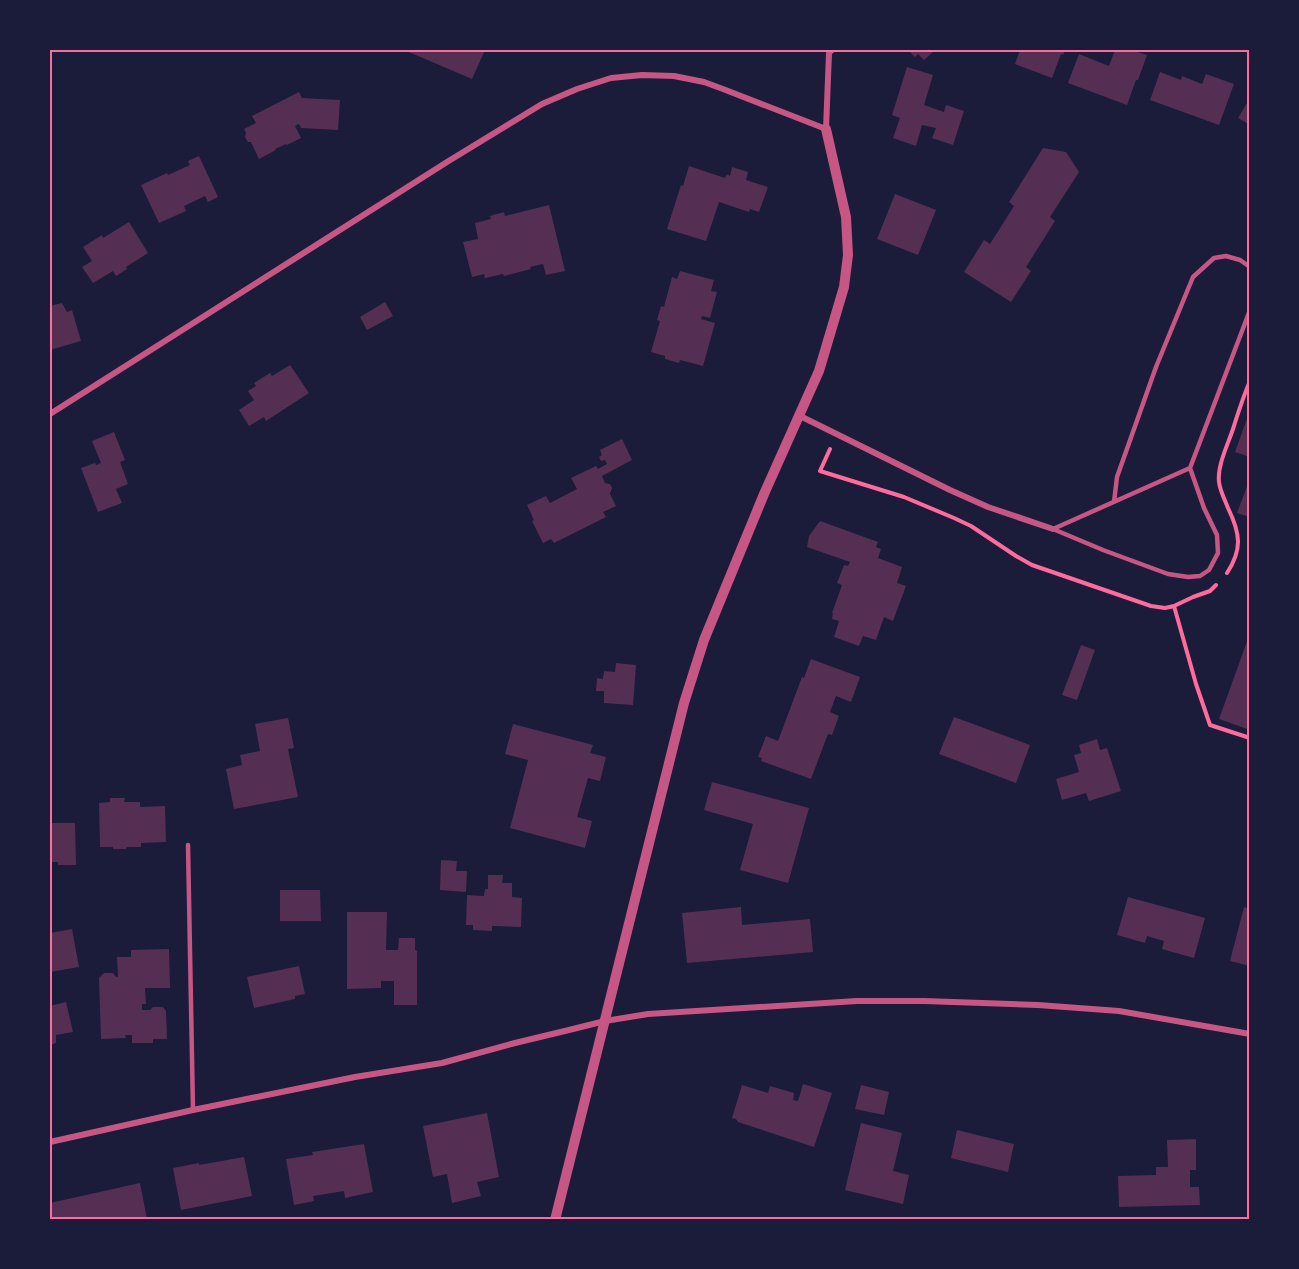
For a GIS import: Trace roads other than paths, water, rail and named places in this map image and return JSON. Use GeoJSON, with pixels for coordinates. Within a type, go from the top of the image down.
{"type":"FeatureCollection","features":[{"type":"Feature","properties":{"kind":"street"},"geometry":{"type":"LineString","coordinates":[[555,1220],[684,703],[704,640],[764,494],[819,371],[844,287],[848,255],[846,217],[826,129],[829,51]]}},
{"type":"Feature","properties":{"kind":"street"},"geometry":{"type":"LineString","coordinates":[[50,414],[447,162],[542,104],[577,89],[611,78],[642,75],[674,76],[723,88],[826,129]]}},
{"type":"Feature","properties":{"kind":"street"},"geometry":{"type":"LineString","coordinates":[[800,416],[950,490],[988,507],[1053,530]]}},
{"type":"Feature","properties":{"kind":"street"},"geometry":{"type":"LineString","coordinates":[[50,1142],[355,1077],[442,1063],[515,1043],[648,1014],[857,1001],[924,1001],[1038,1005],[1119,1011],[1250,1034]]}},
{"type":"Feature","properties":{"kind":"lane"},"geometry":{"type":"LineString","coordinates":[[1114,501],[1117,477],[1124,455],[1156,367],[1193,277],[1214,258],[1226,256],[1240,260],[1250,267]]}},
{"type":"Feature","properties":{"kind":"lane"},"geometry":{"type":"LineString","coordinates":[[1053,530],[1168,574],[1200,576],[1209,570],[1218,553],[1217,535],[1204,508],[1190,468],[1250,310]]}},
{"type":"Feature","properties":{"kind":"lane"},"geometry":{"type":"LineString","coordinates":[[1053,530],[1190,468]]}},
{"type":"Feature","properties":{"kind":"lane"},"geometry":{"type":"LineString","coordinates":[[188,845],[193,1110]]}}]}
